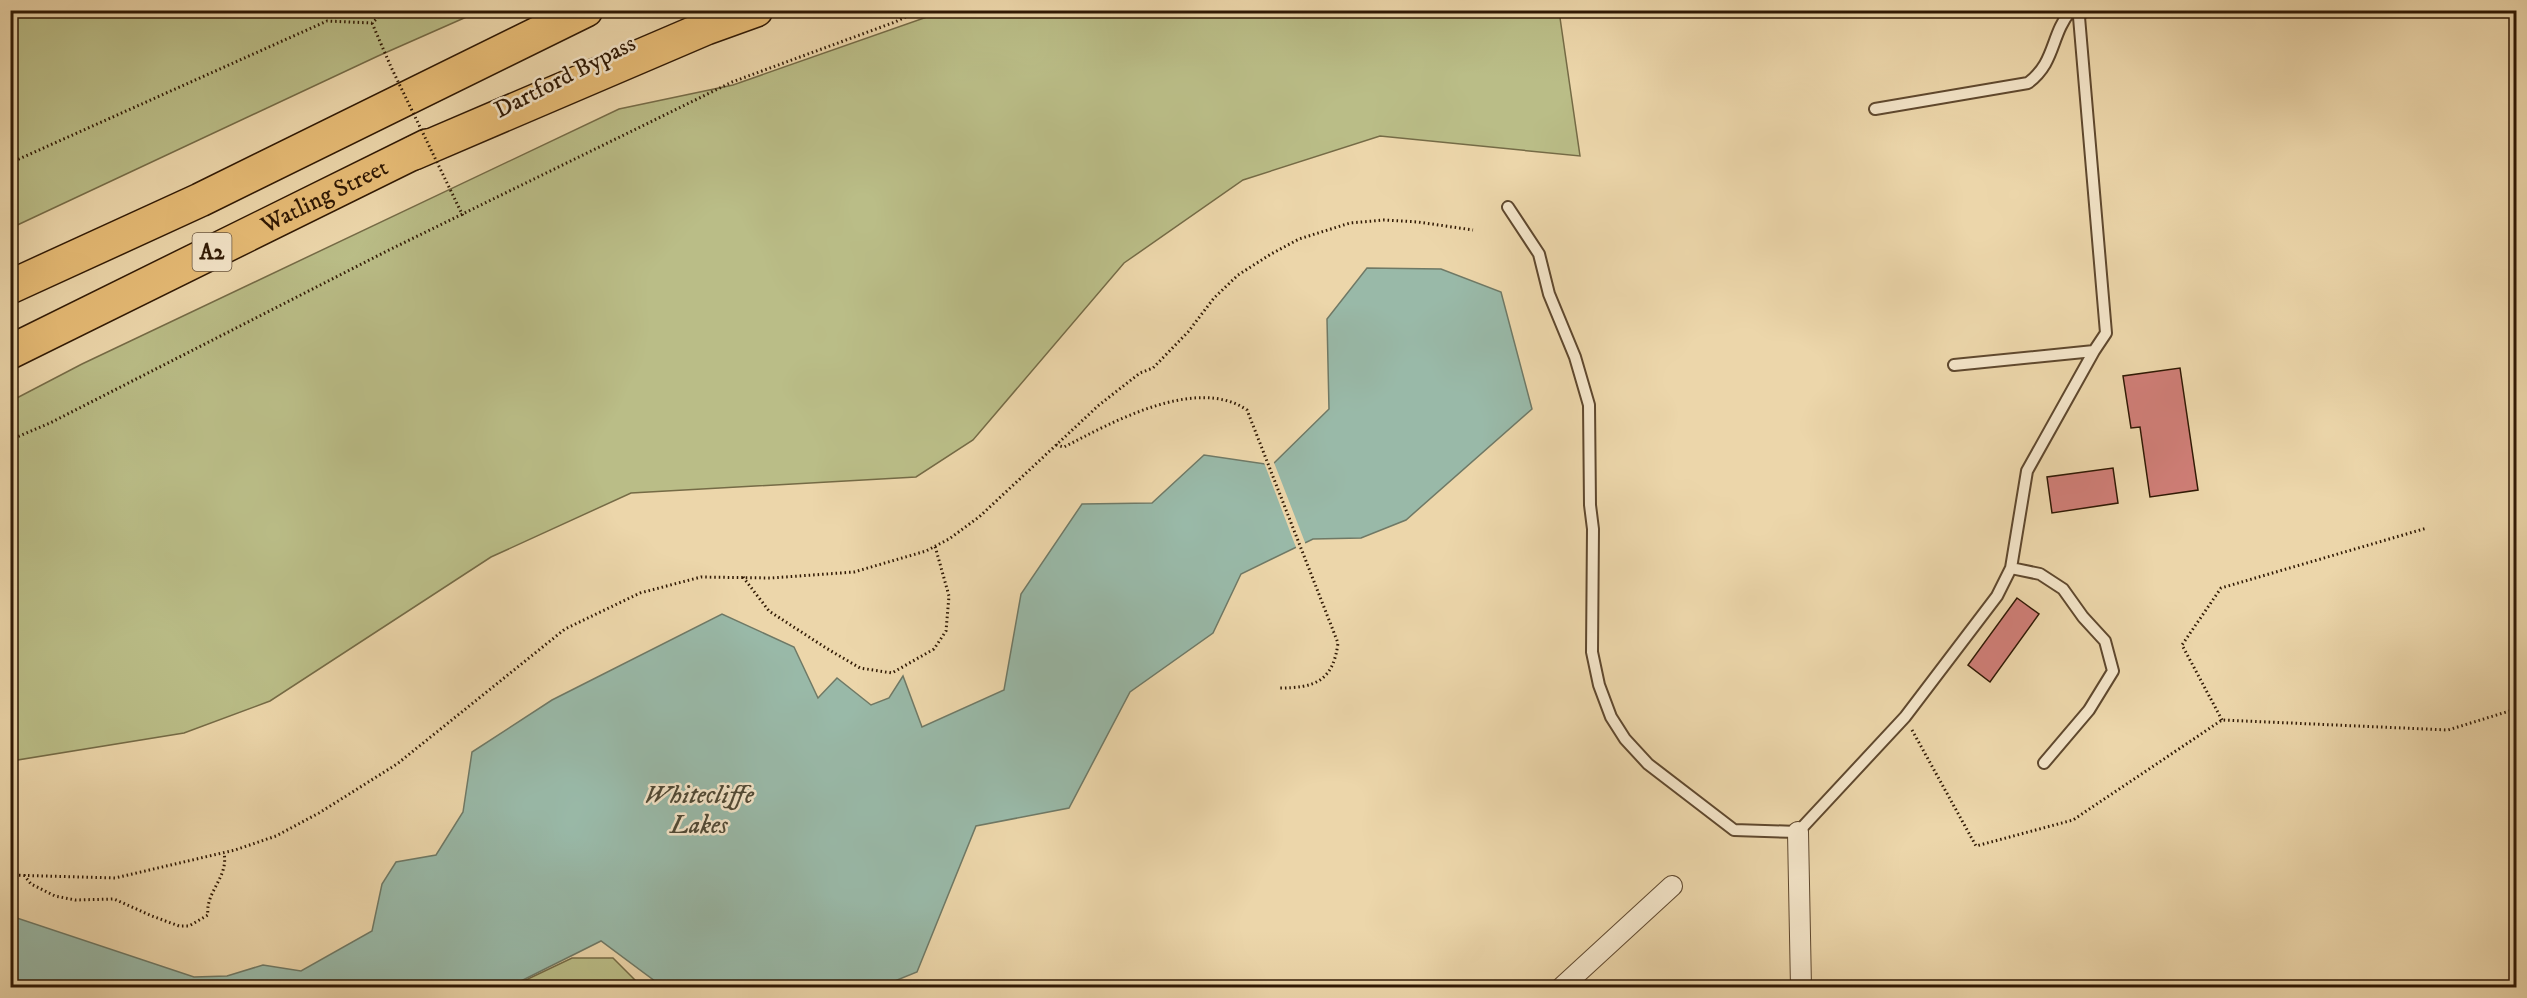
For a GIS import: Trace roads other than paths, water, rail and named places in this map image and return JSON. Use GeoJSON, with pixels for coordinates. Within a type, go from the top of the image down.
{"type":"FeatureCollection","features":[{"type":"Feature","properties":{"kind":"highway","name":"Dartford Bypass"},"geometry":{"type":"LineString","coordinates":[[10,287],[200,200],[586,10]]}},
{"type":"Feature","properties":{"kind":"highway","name":"Dartford Bypass"},"geometry":{"type":"LineString","coordinates":[[424,147],[698,10]]}},
{"type":"Feature","properties":{"kind":"highway","name":"A2"},"geometry":{"type":"LineString","coordinates":[[424,147],[706,28],[756,10]]}},
{"type":"Feature","properties":{"kind":"highway","name":"Watling Street"},"geometry":{"type":"LineString","coordinates":[[10,352],[424,147]]}},
{"type":"Feature","properties":{"kind":"street"},"geometry":{"type":"LineString","coordinates":[[1798,832],[1801,987]]}},
{"type":"Feature","properties":{"kind":"street"},"geometry":{"type":"LineString","coordinates":[[1561,987],[1672,886]]}},
{"type":"Feature","properties":{"kind":"lane"},"geometry":{"type":"LineString","coordinates":[[1875,109],[2028,83],[2044,69],[2062,22],[2071,10]]}},
{"type":"Feature","properties":{"kind":"lane"},"geometry":{"type":"LineString","coordinates":[[1508,207],[1539,254],[1549,294],[1575,357],[1588,405],[1590,505],[1593,529],[1592,652],[1599,685],[1611,717],[1625,739],[1648,764],[1734,830],[1798,832],[1905,717],[1919,691],[1997,596],[2011,568],[2027,471],[2106,333],[2079,17],[2084,10]]}},
{"type":"Feature","properties":{"kind":"lane"},"geometry":{"type":"LineString","coordinates":[[1954,365],[2094,351]]}},
{"type":"Feature","properties":{"kind":"lane"},"geometry":{"type":"LineString","coordinates":[[2011,568],[2040,574],[2063,589],[2105,642],[2113,671],[2089,710],[2044,763]]}},
{"type":"Feature","properties":{"kind":"water","name":"Whitecliffe Lakes"},"geometry":{"type":"Polygon","coordinates":[[[1367,268],[1441,269],[1501,292],[1532,409],[1406,520],[1361,538],[1313,539],[1241,574],[1213,633],[1130,692],[1069,808],[976,826],[917,972],[880,987],[663,987],[601,941],[509,987],[11,988],[11,916],[194,977],[227,976],[263,965],[301,971],[372,931],[382,884],[396,862],[436,855],[463,812],[472,752],[552,700],[722,614],[794,647],[818,698],[837,678],[871,705],[889,698],[903,676],[922,727],[1004,690],[1021,594],[1082,504],[1152,503],[1204,455],[1272,465],[1329,409],[1327,319],[1367,268]]]}}]}
